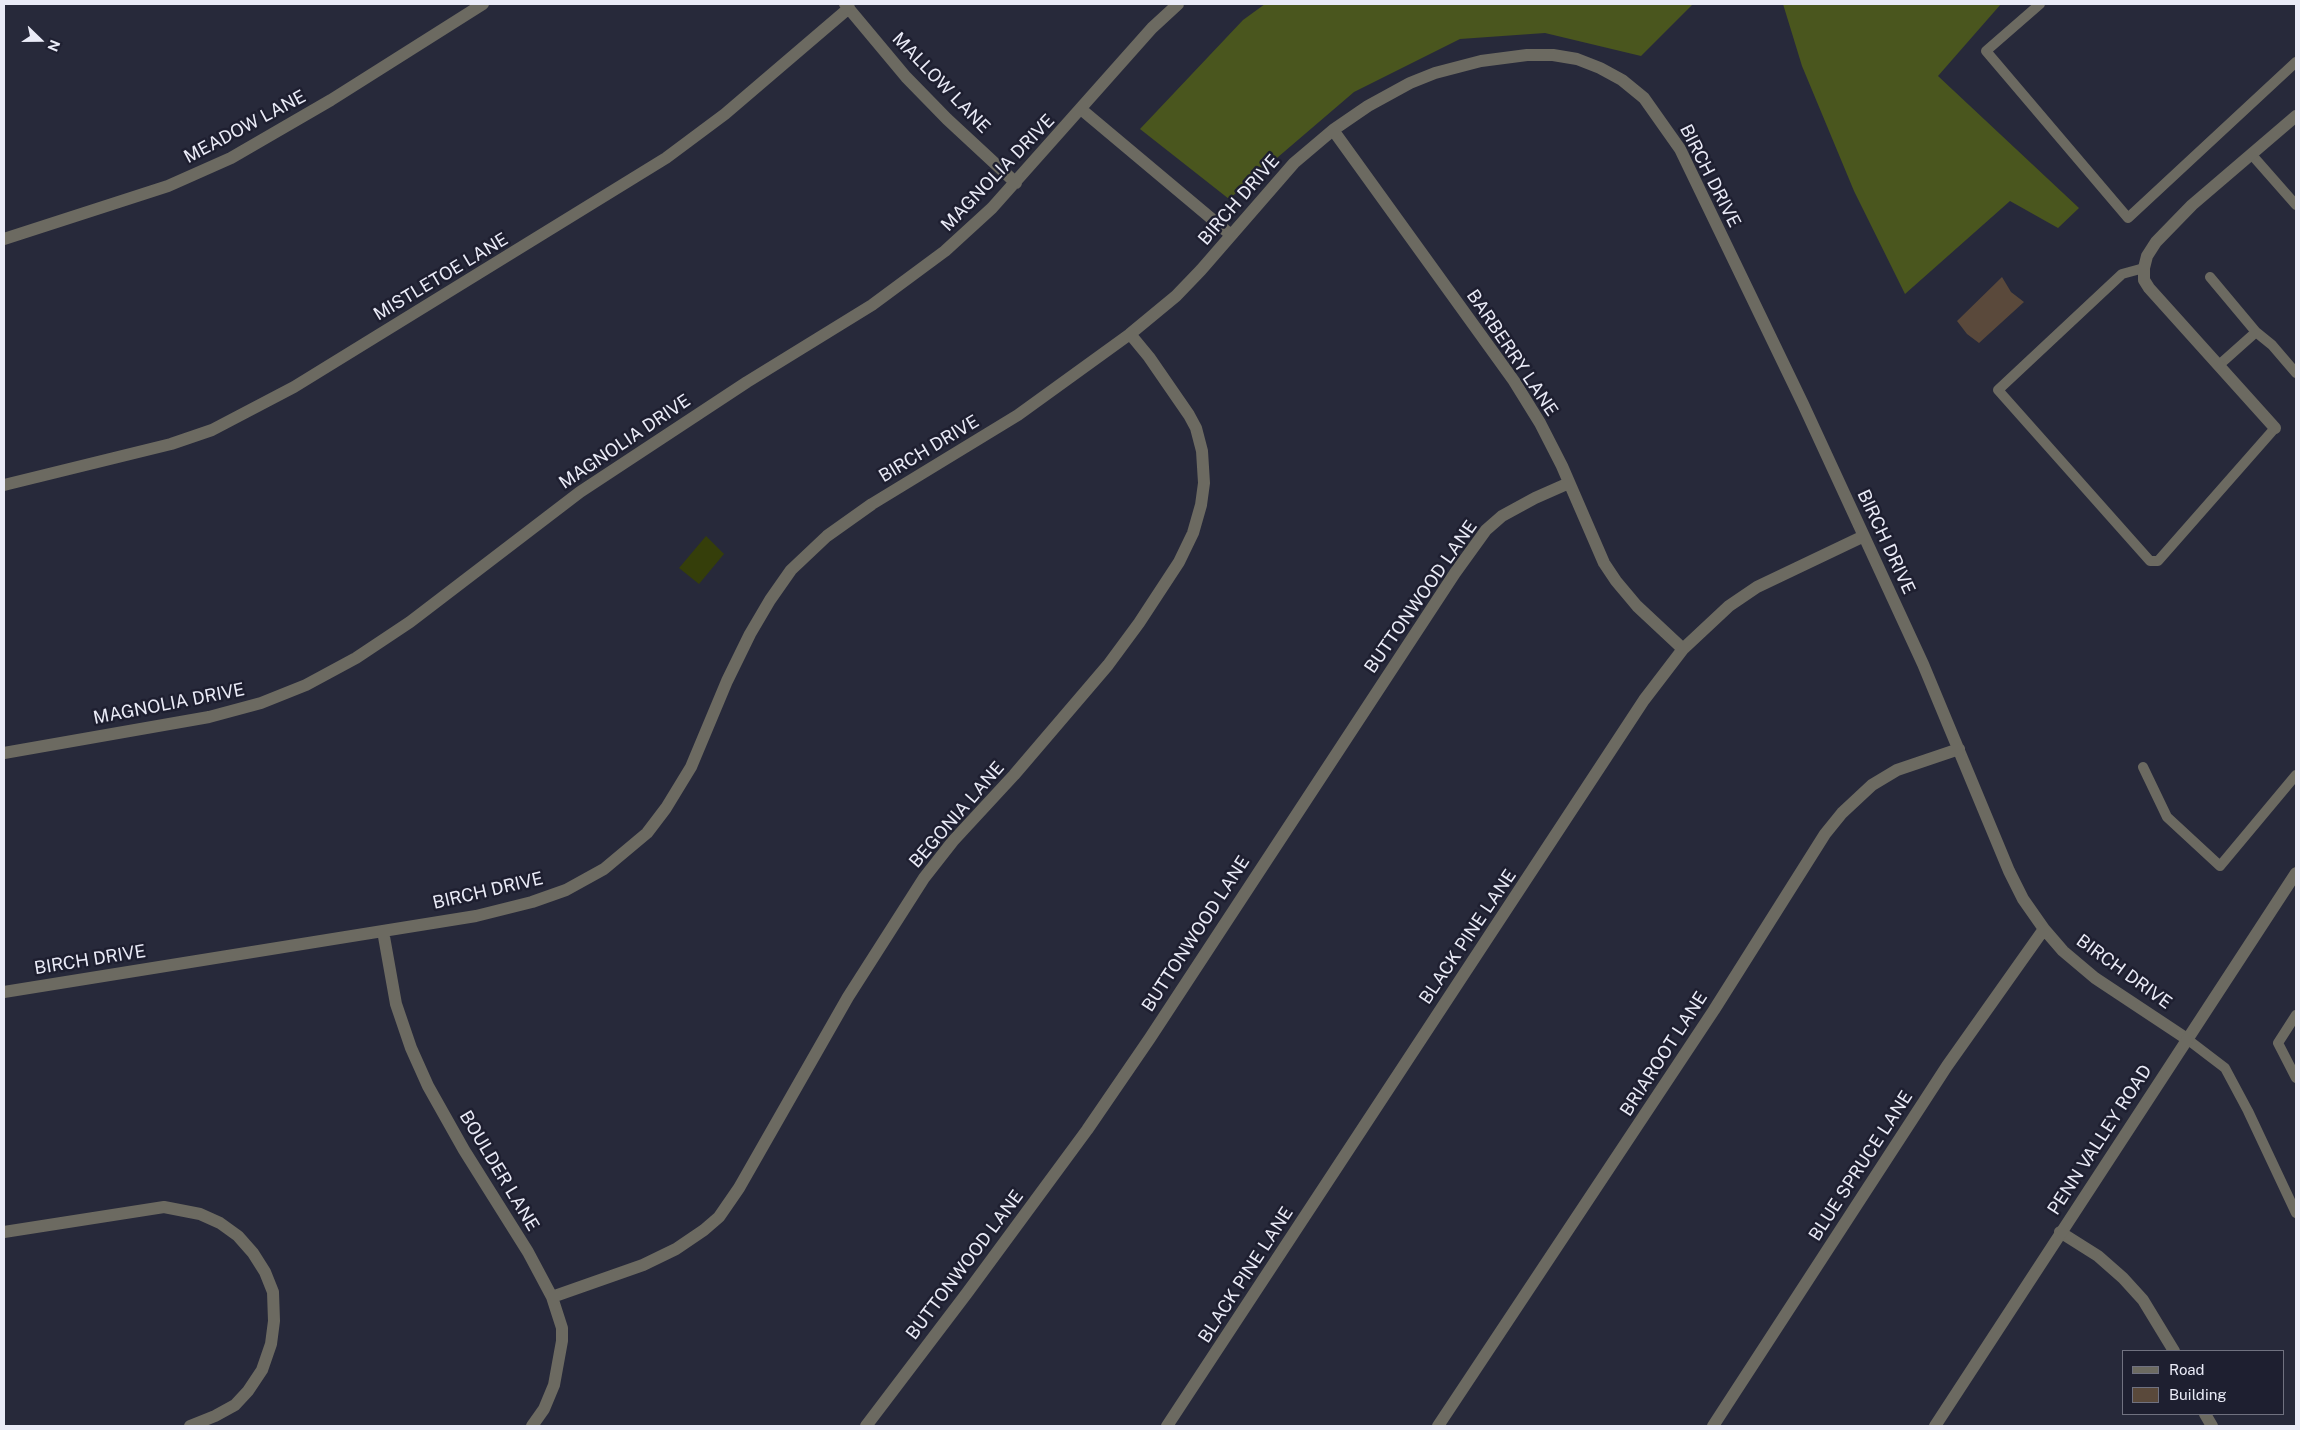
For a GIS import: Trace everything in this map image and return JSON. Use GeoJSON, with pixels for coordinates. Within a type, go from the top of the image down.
{"type":"FeatureCollection","features":[{"type":"Feature","properties":{"kind":"street","name":"MEADOW LANE"},"geometry":{"type":"LineString","coordinates":[[4,239],[168,186],[231,158],[331,100],[483,4]]}},
{"type":"Feature","properties":{"kind":"street","name":"MAGNOLIA DRIVE"},"geometry":{"type":"LineString","coordinates":[[4,753],[209,718],[261,703],[306,685],[356,658],[410,622],[580,492],[638,452],[747,382],[872,306],[946,251],[1016,183],[1152,28],[1178,4]]}},
{"type":"Feature","properties":{"kind":"street","name":"MALLOW LANE"},"geometry":{"type":"LineString","coordinates":[[847,6],[913,84],[947,119],[1016,183]]}},
{"type":"Feature","properties":{"kind":"street","name":"MISTLETOE LANE"},"geometry":{"type":"LineString","coordinates":[[4,484],[162,446],[212,430],[294,387],[666,158],[725,114],[847,6]]}},
{"type":"Feature","properties":{"kind":"street","name":"BIRCH DRIVE"},"geometry":{"type":"LineString","coordinates":[[4,992],[476,916],[532,902],[566,890],[604,869],[630,850],[647,833],[666,808],[691,767],[727,681],[750,634],[770,600],[802,557],[827,536],[872,504],[1018,415],[1130,334],[1176,296],[1201,270],[1294,163],[1333,130],[1368,106],[1435,73],[1481,61],[1527,55],[1553,55],[1577,59],[1600,68],[1622,80],[1644,98],[1680,149],[1803,404],[1923,664],[2009,871],[2023,899],[2044,929],[2063,951],[2095,978],[2187,1039]]}},
{"type":"Feature","properties":{"kind":"street"},"geometry":{"type":"LineString","coordinates":[[1082,110],[1231,234]]}},
{"type":"Feature","properties":{"kind":"street"},"geometry":{"type":"LineString","coordinates":[[2275,428],[2220,365],[2148,288],[2144,280],[2144,268],[2147,256],[2156,242],[2192,205],[2296,116]]}},
{"type":"Feature","properties":{"kind":"street","name":"BARBERRY LANE"},"geometry":{"type":"LineString","coordinates":[[1333,130],[1512,377],[1540,424],[1569,483],[1604,563],[1616,581],[1637,606],[1683,649]]}},
{"type":"Feature","properties":{"kind":"street","name":"BEGONIA LANE"},"geometry":{"type":"LineString","coordinates":[[552,1297],[643,1265],[676,1249],[719,1217],[739,1188],[868,965],[924,878],[952,841],[1014,776],[1108,665],[1139,623],[1179,562],[1193,533],[1201,505],[1204,483],[1202,451],[1196,428],[1189,415],[1130,334]]}},
{"type":"Feature","properties":{"kind":"street","name":"BUTTONWOOD LANE"},"geometry":{"type":"LineString","coordinates":[[866,1426],[1087,1130],[1150,1038],[1449,581],[1486,530],[1502,516],[1569,483]]}},
{"type":"Feature","properties":{"kind":"street","name":"BLACK PINE LANE"},"geometry":{"type":"LineString","coordinates":[[1167,1426],[1644,700],[1683,649],[1729,606],[1757,587],[1864,536]]}},
{"type":"Feature","properties":{"kind":"street","name":"BRIAROOT LANE"},"geometry":{"type":"LineString","coordinates":[[1438,1426],[1714,1010],[1826,834],[1842,813],[1872,785],[1897,770],[1959,749]]}},
{"type":"Feature","properties":{"kind":"street","name":"PENN VALLEY ROAD"},"geometry":{"type":"LineString","coordinates":[[1935,1426],[2296,873]]}},
{"type":"Feature","properties":{"kind":"street","name":"BLUE SPRUCE LANE"},"geometry":{"type":"LineString","coordinates":[[1713,1426],[1947,1066],[2044,929]]}},
{"type":"Feature","properties":{"kind":"street","name":"BOULDER LANE"},"geometry":{"type":"LineString","coordinates":[[383,931],[396,1004],[411,1048],[464,1150],[528,1252],[552,1297],[562,1328],[559,1362],[547,1401],[532,1426]]}},
{"type":"Feature","properties":{"kind":"street"},"geometry":{"type":"LineString","coordinates":[[4,1232],[164,1207],[200,1214],[238,1236],[253,1253],[265,1272],[273,1292],[274,1321],[270,1344],[262,1370],[248,1391],[228,1408],[190,1426]]}},
{"type":"Feature","properties":{"kind":"street"},"geometry":{"type":"LineString","coordinates":[[2060,1232],[2098,1256],[2124,1278],[2143,1300],[2173,1350]]}},
{"type":"Feature","properties":{"kind":"street"},"geometry":{"type":"LineString","coordinates":[[2206,1415],[2212,1426]]}},
{"type":"Feature","properties":{"kind":"lane"},"geometry":{"type":"LineString","coordinates":[[2040,4],[1986,51],[2128,218],[2296,62]]}},
{"type":"Feature","properties":{"kind":"lane"},"geometry":{"type":"LineString","coordinates":[[2252,155],[2296,205]]}},
{"type":"Feature","properties":{"kind":"lane"},"geometry":{"type":"LineString","coordinates":[[2144,268],[2122,274],[1998,390],[2150,561],[2158,561],[2275,428]]}},
{"type":"Feature","properties":{"kind":"lane"},"geometry":{"type":"LineString","coordinates":[[2210,277],[2256,332],[2272,345],[2296,373]]}},
{"type":"Feature","properties":{"kind":"lane"},"geometry":{"type":"LineString","coordinates":[[2220,365],[2256,332]]}},
{"type":"Feature","properties":{"kind":"lane"},"geometry":{"type":"LineString","coordinates":[[2143,767],[2167,817],[2220,866],[2296,775]]}},
{"type":"Feature","properties":{"kind":"lane"},"geometry":{"type":"LineString","coordinates":[[2296,1015],[2278,1043],[2296,1078]]}},
{"type":"Feature","properties":{"kind":"lane"},"geometry":{"type":"LineString","coordinates":[[2187,1039],[2225,1068],[2248,1111],[2296,1213]]}},
{"type":"Feature","properties":{"kind":"green space"},"geometry":{"type":"Polygon","coordinates":[[[1265,4],[1693,4],[1641,56],[1545,33],[1460,39],[1354,92],[1229,199],[1140,129],[1243,20],[1265,4]]]}},
{"type":"Feature","properties":{"kind":"green space"},"geometry":{"type":"Polygon","coordinates":[[[1783,4],[2001,4],[1938,76],[2079,208],[2058,228],[2010,201],[1905,294],[1854,191],[1802,66],[1783,4]]]}},
{"type":"Feature","properties":{"kind":"green space"},"geometry":{"type":"Polygon","coordinates":[[[706,536],[724,554],[699,584],[679,568],[706,536]]]}},
{"type":"Feature","properties":{"kind":"building"},"geometry":{"type":"Polygon","coordinates":[[[2002,277],[2011,292],[2024,302],[1979,343],[1967,334],[1957,321],[2002,277]]]}}]}
